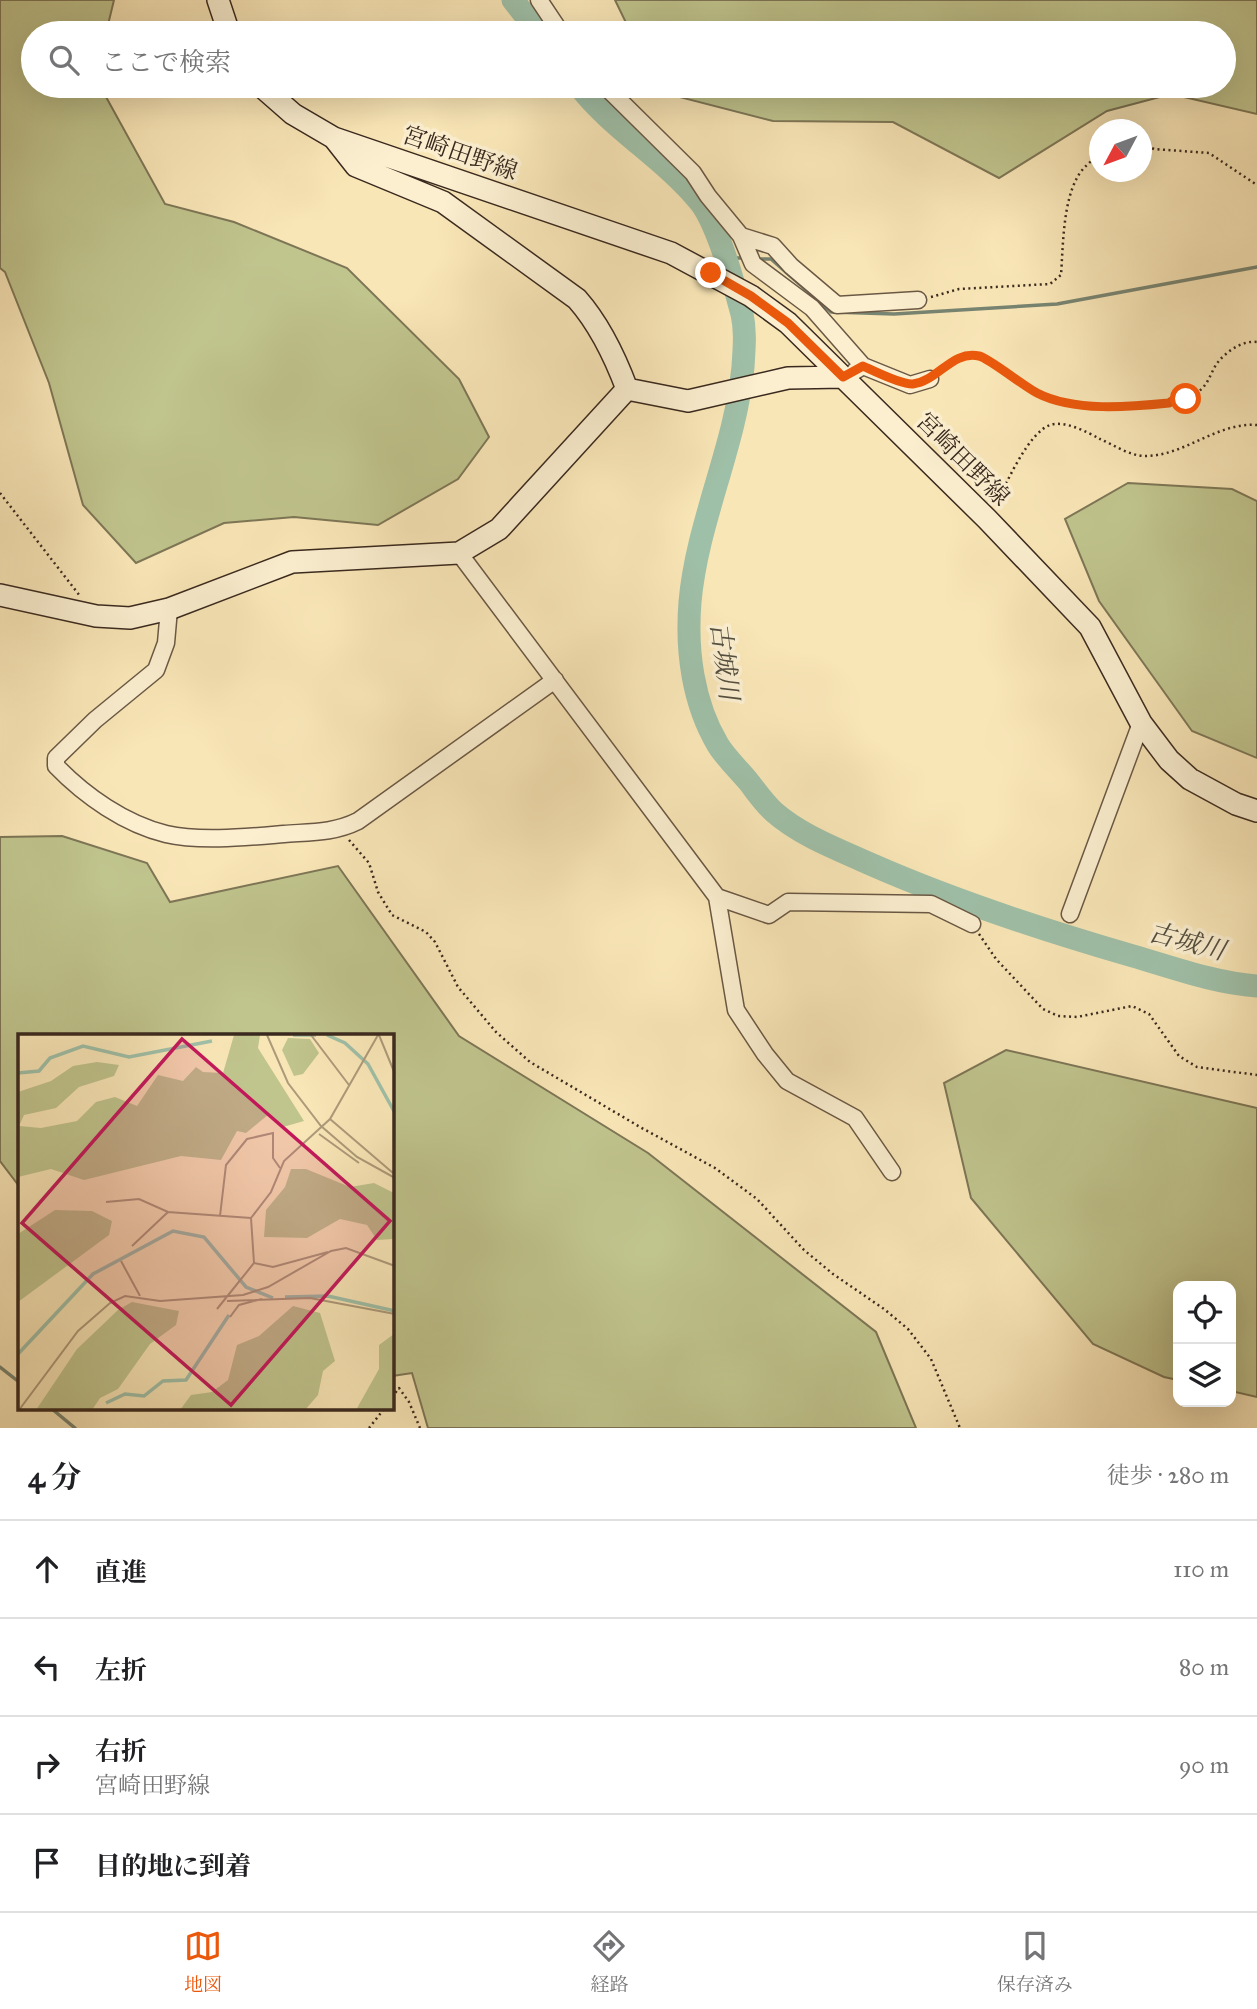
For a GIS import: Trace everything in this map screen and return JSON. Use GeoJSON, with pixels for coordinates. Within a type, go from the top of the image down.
{"type":"FeatureCollection","features":[{"type":"Feature","properties":{"kind":"street"},"geometry":{"type":"LineString","coordinates":[[218,0],[225,21]]}},
{"type":"Feature","properties":{"kind":"street"},"geometry":{"type":"LineString","coordinates":[[539,0],[553,21]]}},
{"type":"Feature","properties":{"kind":"street","name":"宮崎田野線"},"geometry":{"type":"LineString","coordinates":[[275,98],[318,131],[334,138],[671,253],[751,296],[788,323],[987,519],[1090,627],[1140,723],[1169,760],[1189,779],[1236,804],[1257,811]]}},
{"type":"Feature","properties":{"kind":"street"},"geometry":{"type":"LineString","coordinates":[[616,98],[693,173],[741,236],[753,264],[812,308],[863,366],[910,385],[930,379]]}},
{"type":"Feature","properties":{"kind":"street"},"geometry":{"type":"LineString","coordinates":[[334,138],[356,166],[443,202],[577,299],[593,317],[627,390]]}},
{"type":"Feature","properties":{"kind":"street"},"geometry":{"type":"LineString","coordinates":[[741,236],[773,246],[791,266],[837,304],[918,300]]}},
{"type":"Feature","properties":{"kind":"street"},"geometry":{"type":"LineString","coordinates":[[627,390],[688,401],[761,382],[810,376],[843,377],[863,366]]}},
{"type":"Feature","properties":{"kind":"street"},"geometry":{"type":"LineString","coordinates":[[0,595],[96,616],[130,618],[169,609],[292,562],[459,553],[499,529],[627,390]]}},
{"type":"Feature","properties":{"kind":"street"},"geometry":{"type":"LineString","coordinates":[[459,553],[717,897],[736,1010],[765,1054],[788,1081],[855,1118],[892,1172]]}},
{"type":"Feature","properties":{"kind":"street"},"geometry":{"type":"LineString","coordinates":[[169,609],[166,643],[156,670],[56,758],[56,766],[69,779],[104,804],[132,821],[166,834],[196,837],[254,836],[341,830],[358,821],[555,680]]}},
{"type":"Feature","properties":{"kind":"street"},"geometry":{"type":"LineString","coordinates":[[1070,914],[1140,723]]}},
{"type":"Feature","properties":{"kind":"street"},"geometry":{"type":"LineString","coordinates":[[717,897],[769,915],[788,902],[931,904],[972,924]]}},
{"type":"Feature","properties":{"kind":"path"},"geometry":{"type":"LineString","coordinates":[[1152,148],[1209,153],[1257,185]]}},
{"type":"Feature","properties":{"kind":"path"},"geometry":{"type":"LineString","coordinates":[[918,300],[959,289],[1050,284],[1061,275],[1069,201],[1076,180],[1089,164]]}},
{"type":"Feature","properties":{"kind":"path"},"geometry":{"type":"LineString","coordinates":[[930,379],[960,355],[980,356],[1022,384],[1054,400],[1114,408],[1169,403],[1176,398],[1186,399],[1198,393],[1219,362],[1238,345],[1257,342]]}},
{"type":"Feature","properties":{"kind":"path"},"geometry":{"type":"LineString","coordinates":[[987,519],[1032,440],[1050,425],[1065,425],[1084,430],[1126,451],[1144,456],[1172,451],[1219,431],[1245,424],[1257,425]]}},
{"type":"Feature","properties":{"kind":"path"},"geometry":{"type":"LineString","coordinates":[[0,493],[80,596]]}},
{"type":"Feature","properties":{"kind":"path"},"geometry":{"type":"LineString","coordinates":[[341,830],[369,863],[379,891],[393,915],[426,932],[435,942],[458,986],[496,1032],[530,1062],[715,1168],[757,1199],[804,1250],[833,1274],[884,1308],[908,1329],[931,1359],[960,1428]]}},
{"type":"Feature","properties":{"kind":"path"},"geometry":{"type":"LineString","coordinates":[[972,924],[996,959],[1043,1009],[1058,1016],[1077,1017],[1132,1006],[1149,1014],[1179,1056],[1198,1067],[1257,1075]]}},
{"type":"Feature","properties":{"kind":"path"},"geometry":{"type":"LineString","coordinates":[[394,1394],[399,1388],[409,1402],[420,1428]]}},
{"type":"Feature","properties":{"kind":"path"},"geometry":{"type":"LineString","coordinates":[[369,1428],[383,1410]]}},
{"type":"Feature","properties":{"kind":"green space"},"geometry":{"type":"Polygon","coordinates":[[[0,0],[114,0],[109,21],[21,21],[21,98],[107,98],[165,204],[234,222],[347,268],[459,379],[489,437],[458,479],[378,525],[294,517],[224,523],[136,563],[83,505],[49,383],[5,272],[0,268],[0,0]]]}},
{"type":"Feature","properties":{"kind":"green space"},"geometry":{"type":"Polygon","coordinates":[[[615,0],[1257,0],[1257,114],[1188,98],[1236,98],[1236,21],[625,21],[615,0]]]}},
{"type":"Feature","properties":{"kind":"green space"},"geometry":{"type":"Polygon","coordinates":[[[683,98],[1156,98],[1107,111],[1089,119],[1089,122],[999,178],[893,122],[773,121],[683,98]]]}},
{"type":"Feature","properties":{"kind":"green space"},"geometry":{"type":"Polygon","coordinates":[[[1128,483],[1232,489],[1257,501],[1257,758],[1192,731],[1099,601],[1065,519],[1128,483]]]}},
{"type":"Feature","properties":{"kind":"green space"},"geometry":{"type":"Polygon","coordinates":[[[62,836],[147,863],[170,902],[338,866],[459,1036],[648,1153],[876,1332],[916,1428],[428,1428],[412,1373],[394,1376],[394,1034],[18,1034],[18,1185],[0,1161],[0,837],[62,836]]]}},
{"type":"Feature","properties":{"kind":"green space"},"geometry":{"type":"Polygon","coordinates":[[[1006,1050],[1257,1108],[1257,1397],[1236,1392],[1236,1281],[1173,1281],[1173,1379],[1093,1344],[971,1198],[944,1083],[1006,1050]]]}},
{"type":"Feature","properties":{"kind":"waterway","name":"古城川"},"geometry":{"type":"LineString","coordinates":[[513,0],[530,21]]}},
{"type":"Feature","properties":{"kind":"waterway","name":"古城川"},"geometry":{"type":"LineString","coordinates":[[589,98],[686,186],[700,202],[719,240],[742,314],[744,347],[739,397],[700,543],[690,602],[689,639],[693,676],[709,729],[718,745],[767,805],[784,820],[819,841],[868,863],[966,902],[1066,936],[1195,974],[1257,986]]}},
{"type":"Feature","properties":{"kind":"waterway"},"geometry":{"type":"LineString","coordinates":[[724,258],[746,258]]}},
{"type":"Feature","properties":{"kind":"waterway"},"geometry":{"type":"LineString","coordinates":[[757,259],[771,259],[831,312],[894,314],[1057,304],[1257,267]]}},
{"type":"Feature","properties":{"kind":"waterway"},"geometry":{"type":"LineString","coordinates":[[0,1367],[18,1381]]}},
{"type":"Feature","properties":{"kind":"waterway"},"geometry":{"type":"LineString","coordinates":[[53,1410],[75,1428]]}},
{"type":"Feature","properties":{"kind":"route"},"geometry":{"type":"LineString","coordinates":[[711,273],[751,296],[788,323],[843,377],[863,366],[910,385],[930,379],[960,355],[980,356],[1039,394],[1054,400],[1114,408],[1169,403],[1176,398],[1186,399]]}}]}
